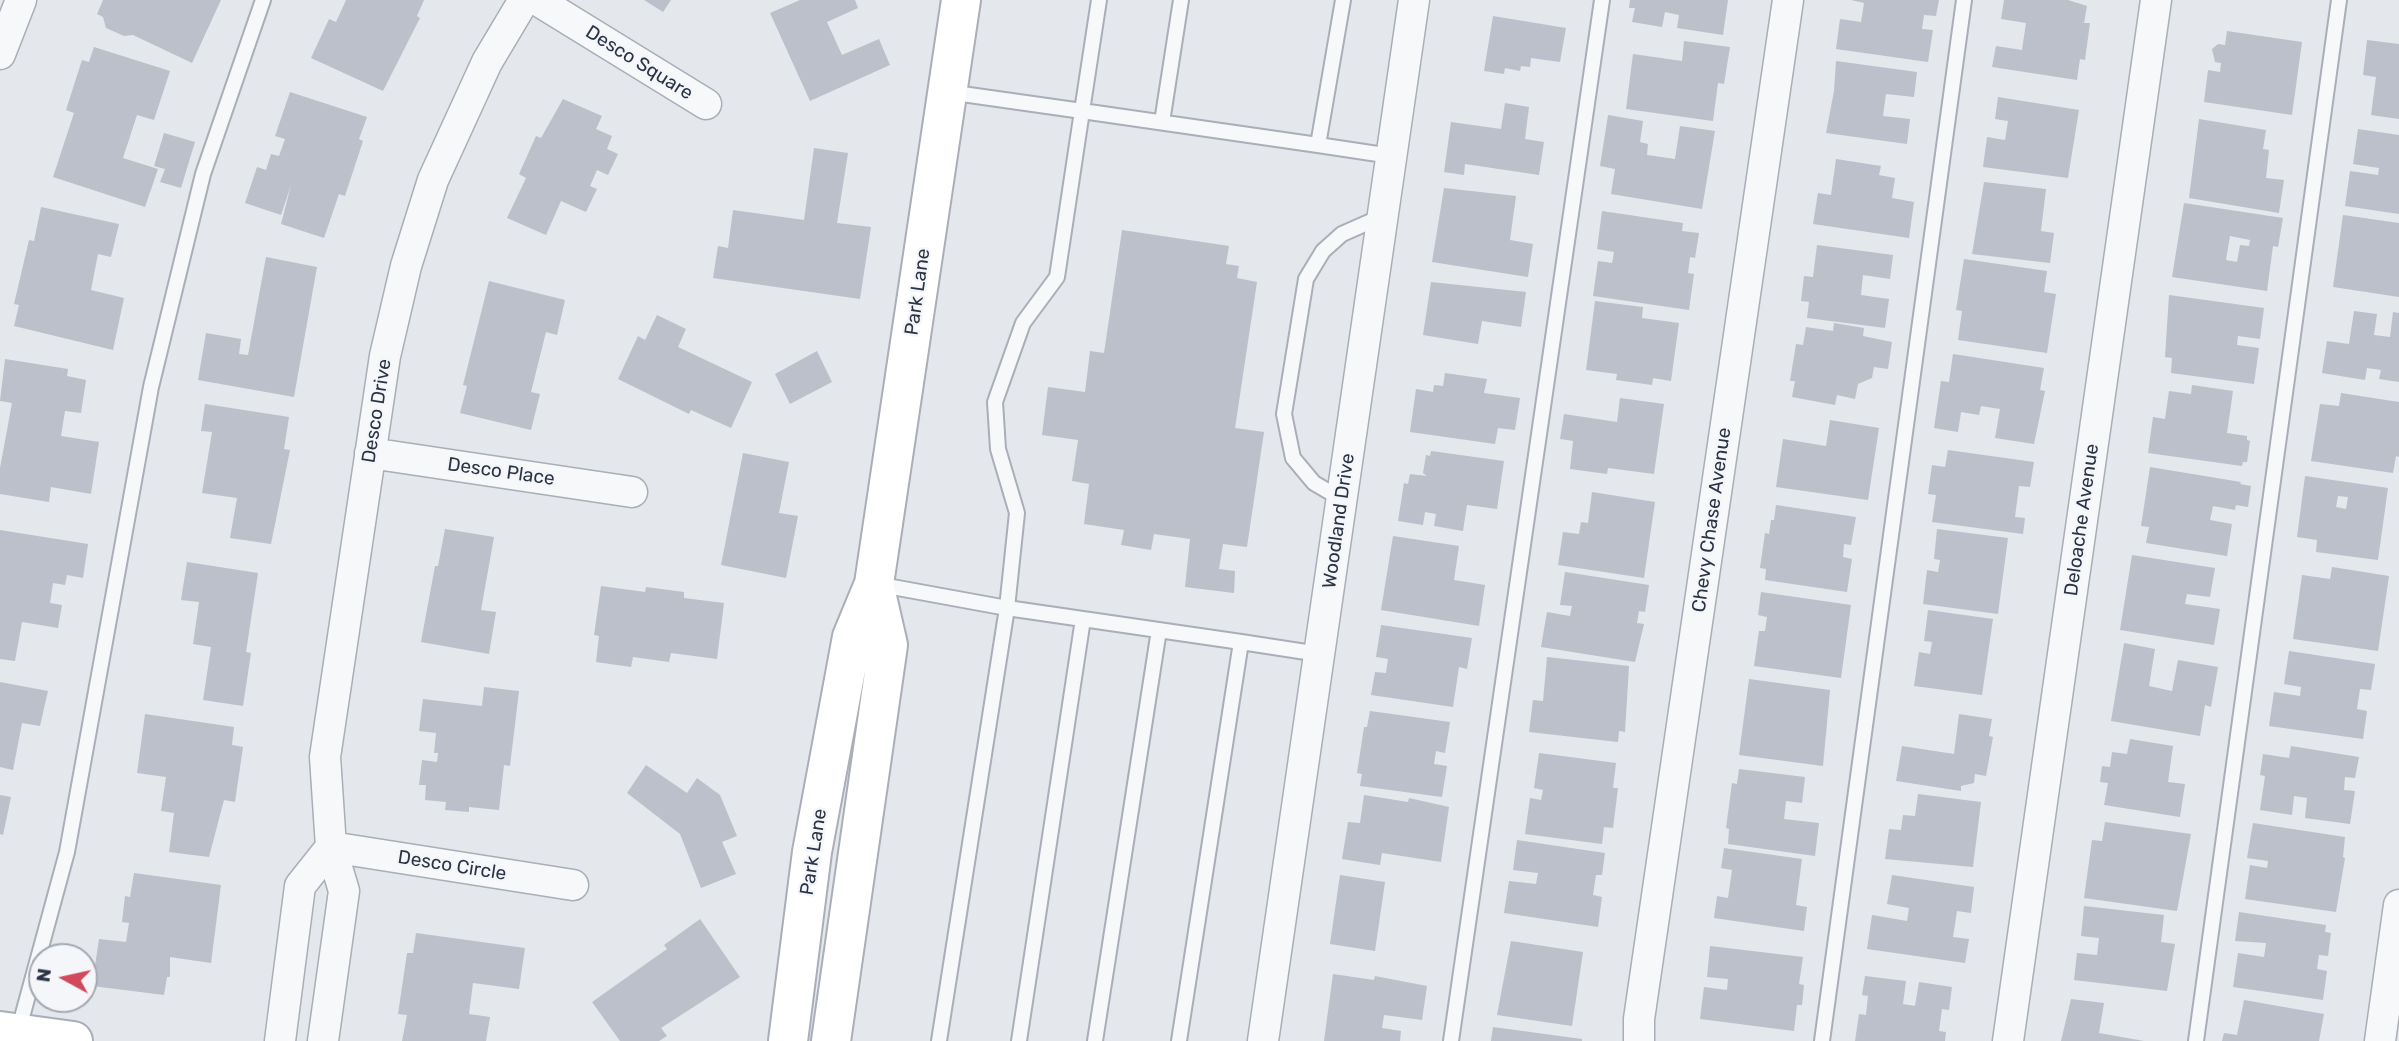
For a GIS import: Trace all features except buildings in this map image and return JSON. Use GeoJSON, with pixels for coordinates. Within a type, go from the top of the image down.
{"type":"FeatureCollection","features":[{"type":"Feature","properties":{"kind":"street"},"geometry":{"type":"LineString","coordinates":[[0,54],[21,0]]}},
{"type":"Feature","properties":{"kind":"street","name":"Desco Drive"},"geometry":{"type":"LineString","coordinates":[[323,1041],[344,891],[331,847],[325,757],[385,356],[406,266],[433,180],[487,62],[524,0]]}},
{"type":"Feature","properties":{"kind":"street","name":"Desco Square"},"geometry":{"type":"LineString","coordinates":[[537,0],[706,104]]}},
{"type":"Feature","properties":{"kind":"street","name":"Park Lane"},"geometry":{"type":"LineString","coordinates":[[788,1041],[812,852],[850,650],[874,584],[961,0]]}},
{"type":"Feature","properties":{"kind":"street","name":"Woodland Drive"},"geometry":{"type":"LineString","coordinates":[[1264,1041],[1414,0]]}},
{"type":"Feature","properties":{"kind":"street","name":"Chevy Chase Avenue"},"geometry":{"type":"LineString","coordinates":[[1639,1041],[1639,1019],[1788,0]]}},
{"type":"Feature","properties":{"kind":"street","name":"Deloache Avenue"},"geometry":{"type":"LineString","coordinates":[[2008,1041],[2157,0]]}},
{"type":"Feature","properties":{"kind":"street","name":"Desco Place"},"geometry":{"type":"LineString","coordinates":[[370,453],[632,492]]}},
{"type":"Feature","properties":{"kind":"street","name":"Park Lane"},"geometry":{"type":"LineString","coordinates":[[831,1041],[888,645],[874,584]]}},
{"type":"Feature","properties":{"kind":"street"},"geometry":{"type":"LineString","coordinates":[[280,1041],[300,886],[331,847]]}},
{"type":"Feature","properties":{"kind":"street","name":"Desco Circle"},"geometry":{"type":"LineString","coordinates":[[331,847],[573,885]]}},
{"type":"Feature","properties":{"kind":"street"},"geometry":{"type":"LineString","coordinates":[[2380,1041],[2399,905]]}},
{"type":"Feature","properties":{"kind":"street"},"geometry":{"type":"LineString","coordinates":[[9,1032],[73,1041]]}},
{"type":"Feature","properties":{"kind":"lane"},"geometry":{"type":"LineString","coordinates":[[9,1032],[67,852],[151,387],[203,174],[263,0]]}},
{"type":"Feature","properties":{"kind":"lane"},"geometry":{"type":"LineString","coordinates":[[939,1041],[1007,608],[1017,513],[998,449],[995,402],[1023,323],[1057,277],[1099,0]]}},
{"type":"Feature","properties":{"kind":"lane"},"geometry":{"type":"LineString","coordinates":[[1162,122],[1181,0]]}},
{"type":"Feature","properties":{"kind":"lane"},"geometry":{"type":"LineString","coordinates":[[1318,145],[1343,0]]}},
{"type":"Feature","properties":{"kind":"lane"},"geometry":{"type":"LineString","coordinates":[[1451,1041],[1602,0]]}},
{"type":"Feature","properties":{"kind":"lane"},"geometry":{"type":"LineString","coordinates":[[1822,1041],[1964,0]]}},
{"type":"Feature","properties":{"kind":"lane"},"geometry":{"type":"LineString","coordinates":[[2196,1041],[2339,0]]}},
{"type":"Feature","properties":{"kind":"lane"},"geometry":{"type":"LineString","coordinates":[[947,92],[1391,156]]}},
{"type":"Feature","properties":{"kind":"lane"},"geometry":{"type":"LineString","coordinates":[[1343,500],[1314,482],[1293,458],[1284,414],[1306,279],[1323,251],[1342,234],[1382,216]]}},
{"type":"Feature","properties":{"kind":"lane"},"geometry":{"type":"LineString","coordinates":[[874,584],[1007,608],[1319,654]]}},
{"type":"Feature","properties":{"kind":"lane"},"geometry":{"type":"LineString","coordinates":[[1019,1041],[1083,619]]}},
{"type":"Feature","properties":{"kind":"lane"},"geometry":{"type":"LineString","coordinates":[[1095,1041],[1159,631]]}},
{"type":"Feature","properties":{"kind":"lane"},"geometry":{"type":"LineString","coordinates":[[1179,1041],[1241,642]]}}]}
